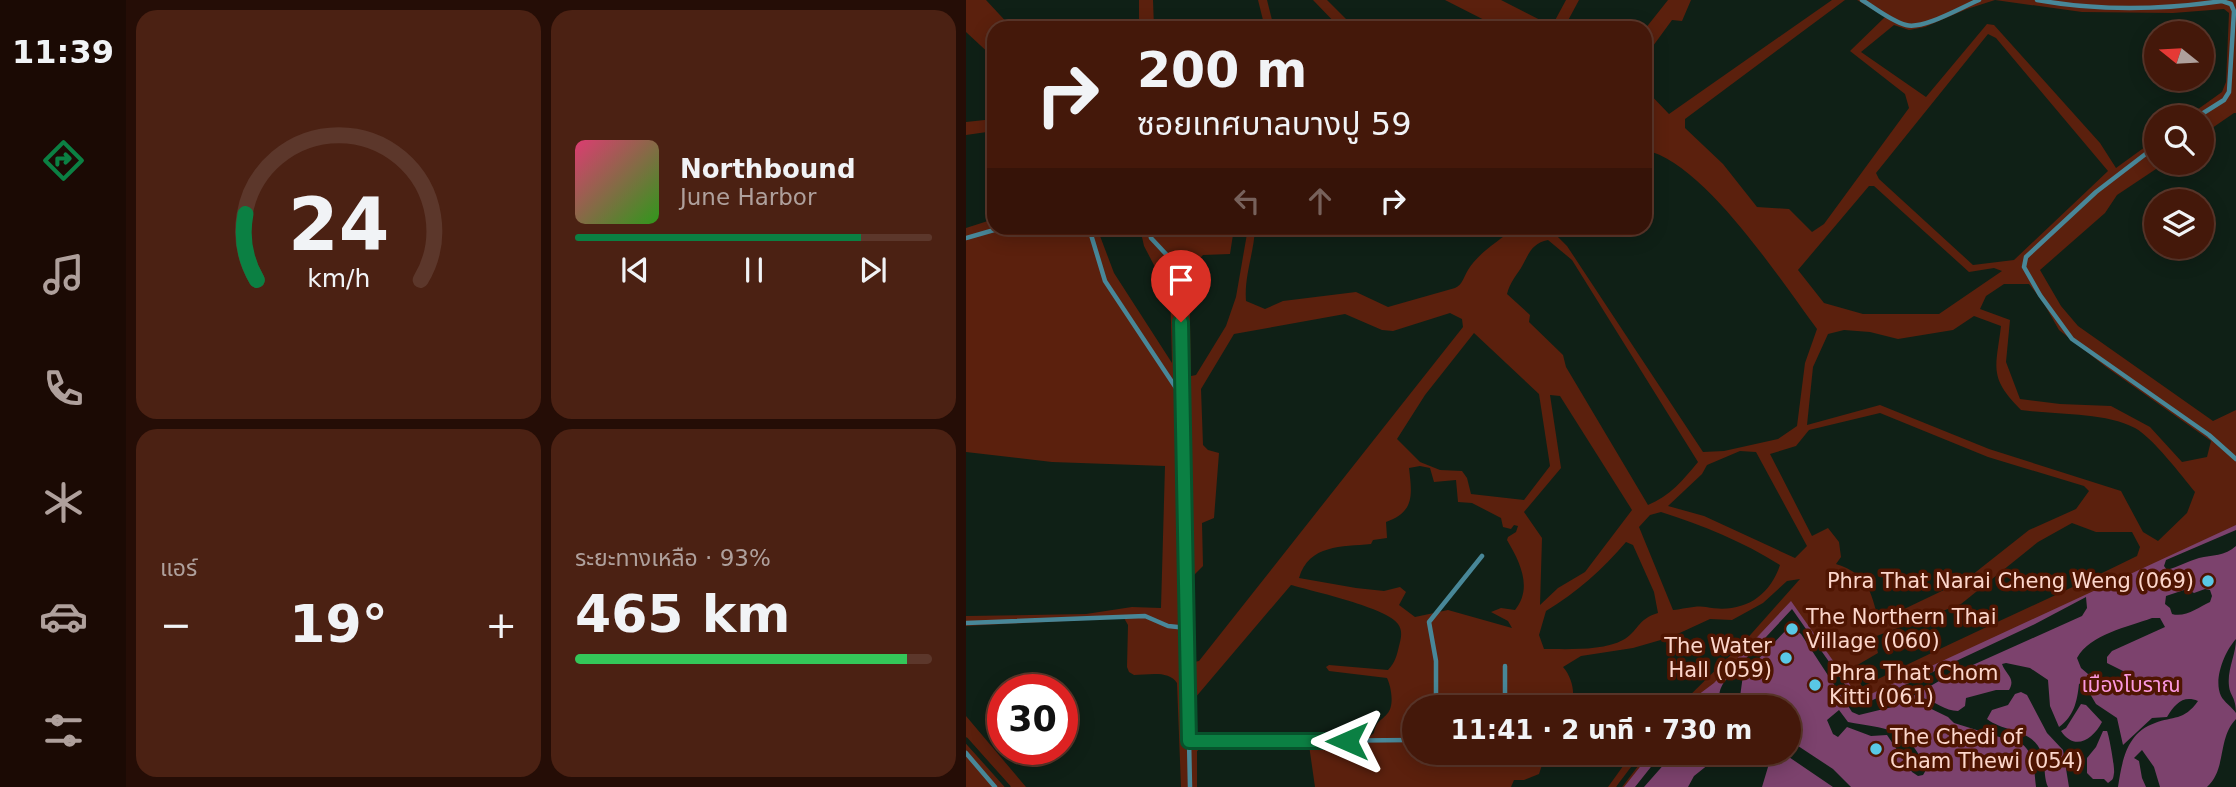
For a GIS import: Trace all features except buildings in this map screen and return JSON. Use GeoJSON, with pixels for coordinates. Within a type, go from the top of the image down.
{"type":"FeatureCollection","features":[{"type":"Feature","properties":{"kind":"street"},"geometry":{"type":"LineString","coordinates":[[1862,0],[1900,23],[1911,26],[1979,0]]}},
{"type":"Feature","properties":{"kind":"street"},"geometry":{"type":"LineString","coordinates":[[2037,0],[2101,7],[2177,6],[2221,1],[2231,4],[2234,11],[2229,92],[2224,100],[2214,106]]}},
{"type":"Feature","properties":{"kind":"street"},"geometry":{"type":"LineString","coordinates":[[2144,155],[2096,192],[2026,257],[2024,267],[2040,295],[2072,339],[2209,435],[2236,459]]}},
{"type":"Feature","properties":{"kind":"street"},"geometry":{"type":"LineString","coordinates":[[966,238],[987,232]]}},
{"type":"Feature","properties":{"kind":"street"},"geometry":{"type":"LineString","coordinates":[[1092,235],[1105,281],[1183,398]]}},
{"type":"Feature","properties":{"kind":"street"},"geometry":{"type":"LineString","coordinates":[[1150,235],[1179,271],[1190,787]]}},
{"type":"Feature","properties":{"kind":"street"},"geometry":{"type":"LineString","coordinates":[[1436,695],[1436,661],[1429,622],[1482,556]]}},
{"type":"Feature","properties":{"kind":"street"},"geometry":{"type":"LineString","coordinates":[[966,623],[1145,616],[1168,626],[1187,628]]}},
{"type":"Feature","properties":{"kind":"street"},"geometry":{"type":"LineString","coordinates":[[1505,666],[1505,695]]}},
{"type":"Feature","properties":{"kind":"street"},"geometry":{"type":"LineString","coordinates":[[1189,741],[1402,740]]}},
{"type":"Feature","properties":{"kind":"street"},"geometry":{"type":"LineString","coordinates":[[966,754],[995,787]]}},
{"type":"Feature","properties":{"kind":"green space","name":"เมืองโบราณ"},"geometry":{"type":"Polygon","coordinates":[[[2236,525],[2236,787],[1624,787],[1641,765],[1801,765],[1801,695],[1698,695],[1714,683],[1791,601],[1860,699],[2236,525]]]}},
{"type":"Feature","properties":{"kind":"shaded area"},"geometry":{"type":"Polygon","coordinates":[[[986,0],[1139,0],[1139,21],[1006,21],[986,0]]]}},
{"type":"Feature","properties":{"kind":"shaded area"},"geometry":{"type":"Polygon","coordinates":[[[1153,0],[1258,0],[1263,21],[1154,21],[1153,0]]]}},
{"type":"Feature","properties":{"kind":"shaded area"},"geometry":{"type":"Polygon","coordinates":[[[1267,0],[1313,0],[1333,21],[1272,21],[1267,0]]]}},
{"type":"Feature","properties":{"kind":"shaded area"},"geometry":{"type":"Polygon","coordinates":[[[1327,0],[1445,0],[1486,21],[1348,21],[1327,0]]]}},
{"type":"Feature","properties":{"kind":"shaded area"},"geometry":{"type":"Polygon","coordinates":[[[1501,0],[1566,0],[1555,21],[1542,21],[1501,0]]]}},
{"type":"Feature","properties":{"kind":"shaded area"},"geometry":{"type":"Polygon","coordinates":[[[1579,0],[1668,0],[1651,21],[1568,21],[1579,0]]]}},
{"type":"Feature","properties":{"kind":"shaded area"},"geometry":{"type":"Polygon","coordinates":[[[1691,0],[1832,0],[1669,114],[1652,96],[1652,47],[1672,20],[1682,21],[1691,0]]]}},
{"type":"Feature","properties":{"kind":"shaded area"},"geometry":{"type":"Polygon","coordinates":[[[1845,0],[1857,0],[1885,17],[1850,51],[1905,94],[1909,108],[1824,224],[1812,232],[1789,209],[1757,207],[1723,164],[1685,128],[1685,119],[1845,0]]]}},
{"type":"Feature","properties":{"kind":"shaded area"},"geometry":{"type":"Polygon","coordinates":[[[1995,0],[2082,12],[2173,13],[2224,9],[2229,13],[2226,82],[2222,92],[2204,105],[2144,105],[2144,148],[2116,168],[2100,143],[1994,25],[1987,24],[1926,97],[1861,52],[1894,25],[1909,30],[1925,27],[1995,0]]]}},
{"type":"Feature","properties":{"kind":"shaded area"},"geometry":{"type":"Polygon","coordinates":[[[966,32],[987,52],[987,120],[966,122],[966,32]]]}},
{"type":"Feature","properties":{"kind":"shaded area"},"geometry":{"type":"Polygon","coordinates":[[[1988,34],[1996,38],[2108,171],[2014,260],[1973,265],[1879,179],[1876,173],[1988,34]]]}},
{"type":"Feature","properties":{"kind":"shaded area"},"geometry":{"type":"Polygon","coordinates":[[[2236,113],[2236,410],[2213,421],[2078,326],[2061,306],[2040,270],[2105,213],[2117,195],[2147,175],[2214,175],[2214,127],[2236,113]]]}},
{"type":"Feature","properties":{"kind":"shaded area"},"geometry":{"type":"Polygon","coordinates":[[[987,132],[987,221],[966,228],[966,135],[987,132]]]}},
{"type":"Feature","properties":{"kind":"shaded area"},"geometry":{"type":"Polygon","coordinates":[[[1652,153],[1668,159],[1692,176],[1740,226],[1817,329],[1805,363],[1797,426],[1778,439],[1724,451],[1703,452],[1567,246],[1556,235],[1652,235],[1652,153]]]}},
{"type":"Feature","properties":{"kind":"shaded area"},"geometry":{"type":"Polygon","coordinates":[[[1869,186],[1874,186],[1969,272],[1994,268],[2002,271],[1939,314],[1863,314],[1824,303],[1798,270],[1869,186]]]}},
{"type":"Feature","properties":{"kind":"shaded area"},"geometry":{"type":"Polygon","coordinates":[[[1100,235],[1142,235],[1155,267],[1156,285],[1170,284],[1172,363],[1114,273],[1100,235]]]}},
{"type":"Feature","properties":{"kind":"shaded area"},"geometry":{"type":"Polygon","coordinates":[[[1233,235],[1247,235],[1236,297],[1226,326],[1196,375],[1191,376],[1189,270],[1203,255],[1230,254],[1233,235]]]}},
{"type":"Feature","properties":{"kind":"shaded area"},"geometry":{"type":"Polygon","coordinates":[[[1254,235],[1505,235],[1478,258],[1455,288],[1388,307],[1356,292],[1283,301],[1265,309],[1246,301],[1246,283],[1254,235]]]}},
{"type":"Feature","properties":{"kind":"shaded area"},"geometry":{"type":"Polygon","coordinates":[[[1548,240],[1572,260],[1698,462],[1670,492],[1648,505],[1566,367],[1563,355],[1529,322],[1530,315],[1507,294],[1531,251],[1548,240]]]}},
{"type":"Feature","properties":{"kind":"shaded area"},"geometry":{"type":"Polygon","coordinates":[[[2004,284],[2029,284],[2059,330],[2106,367],[2211,441],[2207,457],[2182,462],[2150,427],[2111,406],[2020,399],[2006,362],[2010,320],[1980,309],[1986,296],[2004,284]]]}},
{"type":"Feature","properties":{"kind":"shaded area"},"geometry":{"type":"Polygon","coordinates":[[[1450,313],[1462,319],[1463,327],[1199,661],[1194,662],[1192,589],[1194,575],[1203,566],[1202,523],[1214,518],[1219,453],[1208,450],[1203,445],[1201,389],[1234,334],[1345,314],[1382,330],[1393,331],[1450,313]]]}},
{"type":"Feature","properties":{"kind":"shaded area"},"geometry":{"type":"Polygon","coordinates":[[[1974,316],[2001,326],[1996,362],[1999,380],[2010,399],[2021,410],[2095,417],[2123,423],[2135,428],[2150,440],[2183,477],[2195,492],[2187,513],[2158,541],[2143,532],[2121,491],[1989,449],[1880,405],[1807,425],[1813,367],[1828,334],[1844,330],[1870,332],[1898,339],[1953,330],[1974,316]]]}},
{"type":"Feature","properties":{"kind":"shaded area"},"geometry":{"type":"Polygon","coordinates":[[[1474,333],[1539,394],[1550,466],[1524,500],[1471,494],[1467,478],[1462,471],[1440,470],[1420,462],[1397,439],[1425,395],[1474,333]]]}},
{"type":"Feature","properties":{"kind":"shaded area"},"geometry":{"type":"Polygon","coordinates":[[[1550,395],[1560,396],[1632,510],[1585,572],[1558,588],[1540,605],[1542,538],[1524,512],[1561,468],[1550,395]]]}},
{"type":"Feature","properties":{"kind":"shaded area"},"geometry":{"type":"Polygon","coordinates":[[[1880,413],[1988,457],[2084,486],[2089,491],[2076,509],[2029,530],[1967,579],[1879,621],[1862,579],[1836,564],[1841,557],[1839,542],[1828,528],[1812,536],[1770,454],[1796,446],[1809,430],[1880,413]]]}},
{"type":"Feature","properties":{"kind":"shaded area"},"geometry":{"type":"Polygon","coordinates":[[[1740,451],[1756,452],[1807,546],[1795,558],[1704,516],[1668,506],[1702,474],[1707,465],[1740,451]]]}},
{"type":"Feature","properties":{"kind":"shaded area"},"geometry":{"type":"Polygon","coordinates":[[[966,452],[1052,462],[1165,466],[1161,608],[1132,607],[1086,614],[966,616],[966,452]]]}},
{"type":"Feature","properties":{"kind":"shaded area"},"geometry":{"type":"Polygon","coordinates":[[[1409,468],[1430,468],[1434,482],[1456,480],[1458,502],[1472,503],[1501,518],[1503,527],[1511,529],[1514,525],[1518,526],[1516,532],[1507,540],[1523,575],[1523,593],[1515,610],[1501,608],[1491,612],[1508,621],[1512,628],[1448,610],[1415,617],[1399,605],[1406,592],[1400,587],[1384,591],[1299,578],[1310,559],[1319,553],[1338,547],[1371,544],[1373,540],[1387,538],[1386,522],[1402,513],[1410,501],[1409,468]]]}},
{"type":"Feature","properties":{"kind":"shaded area"},"geometry":{"type":"Polygon","coordinates":[[[1661,512],[1722,535],[1780,565],[1769,587],[1761,595],[1741,606],[1718,609],[1698,606],[1673,610],[1639,527],[1650,515],[1661,512]]]}},
{"type":"Feature","properties":{"kind":"shaded area"},"geometry":{"type":"Polygon","coordinates":[[[2072,523],[2096,532],[2132,532],[2140,547],[2137,556],[1862,687],[1854,667],[1878,653],[1874,637],[1961,604],[2038,542],[2072,523]]]}},
{"type":"Feature","properties":{"kind":"shaded area"},"geometry":{"type":"Polygon","coordinates":[[[2236,530],[2236,546],[2227,552],[2199,558],[2167,570],[2164,566],[2166,560],[2236,530]]]}},
{"type":"Feature","properties":{"kind":"shaded area"},"geometry":{"type":"Polygon","coordinates":[[[1626,542],[1633,545],[1654,592],[1658,613],[1646,619],[1628,637],[1615,644],[1585,649],[1544,649],[1539,635],[1546,611],[1589,580],[1626,542]]]}},
{"type":"Feature","properties":{"kind":"shaded area"},"geometry":{"type":"Polygon","coordinates":[[[1800,579],[1744,642],[1690,695],[1573,695],[1569,676],[1563,667],[1581,656],[1633,648],[1671,637],[1710,619],[1732,620],[1763,603],[1787,581],[1800,579]]]}},
{"type":"Feature","properties":{"kind":"shaded area"},"geometry":{"type":"Polygon","coordinates":[[[1291,585],[1365,606],[1398,624],[1400,640],[1395,659],[1388,670],[1329,665],[1326,667],[1329,671],[1387,678],[1392,696],[1387,714],[1369,737],[1195,737],[1192,732],[1195,698],[1291,585]]]}},
{"type":"Feature","properties":{"kind":"shaded area"},"geometry":{"type":"Polygon","coordinates":[[[2187,589],[2194,593],[2210,590],[2210,602],[2187,613],[2172,614],[2165,604],[2166,596],[2187,589]]]}},
{"type":"Feature","properties":{"kind":"shaded area"},"geometry":{"type":"Polygon","coordinates":[[[2086,597],[2087,608],[2082,616],[1946,677],[1896,706],[1859,715],[1852,712],[1801,634],[1790,626],[1743,675],[1740,695],[1720,695],[1724,682],[1792,609],[1860,706],[2035,624],[2086,597]]]}},
{"type":"Feature","properties":{"kind":"shaded area"},"geometry":{"type":"Polygon","coordinates":[[[1124,618],[1128,625],[1129,672],[1134,675],[1169,676],[1177,683],[1181,787],[1026,787],[1007,765],[1078,765],[1078,674],[987,674],[987,741],[966,716],[966,626],[1124,618]]]}},
{"type":"Feature","properties":{"kind":"shaded area"},"geometry":{"type":"Polygon","coordinates":[[[2152,618],[2160,618],[2165,627],[2112,651],[2107,657],[2107,663],[2125,672],[2124,681],[2113,683],[2095,673],[2088,674],[2081,668],[2077,658],[2091,643],[2110,632],[2152,618]]]}},
{"type":"Feature","properties":{"kind":"shaded area"},"geometry":{"type":"Polygon","coordinates":[[[2236,639],[2229,680],[2236,713],[2221,696],[2218,682],[2224,658],[2236,639]]]}},
{"type":"Feature","properties":{"kind":"shaded area"},"geometry":{"type":"Polygon","coordinates":[[[2002,664],[2030,668],[2048,680],[2050,706],[2059,727],[2071,713],[2076,703],[2079,684],[2083,682],[2096,704],[2117,718],[2123,745],[2152,718],[2167,717],[2176,705],[2184,700],[2198,701],[2183,715],[2155,723],[2138,734],[2127,749],[2118,787],[2069,787],[2063,750],[2047,733],[2027,695],[2021,692],[2015,694],[2008,705],[1992,710],[1987,719],[2025,735],[2038,746],[2048,787],[2036,787],[2032,758],[2022,744],[1954,723],[1948,717],[1917,702],[1923,698],[1958,711],[1965,706],[1966,698],[1996,690],[2009,690],[2011,679],[2002,664]],[[2081,704],[2066,728],[2061,731],[2072,741],[2078,742],[2094,734],[2102,722],[2086,705],[2081,704]],[[2103,731],[2096,747],[2087,758],[2087,773],[2093,779],[2104,779],[2108,783],[2113,778],[2114,765],[2108,734],[2103,731]]]}},
{"type":"Feature","properties":{"kind":"shaded area"},"geometry":{"type":"Polygon","coordinates":[[[1839,710],[1848,722],[1885,729],[1904,738],[1920,756],[1926,770],[1923,775],[1918,776],[1912,772],[1887,735],[1871,736],[1847,727],[1838,737],[1833,734],[1827,720],[1839,710]]]}},
{"type":"Feature","properties":{"kind":"shaded area"},"geometry":{"type":"Polygon","coordinates":[[[2236,719],[2236,787],[2207,787],[2217,772],[2226,736],[2236,719]]]}},
{"type":"Feature","properties":{"kind":"shaded area"},"geometry":{"type":"Polygon","coordinates":[[[1206,745],[1309,745],[1315,787],[1197,787],[1197,751],[1206,745]]]}},
{"type":"Feature","properties":{"kind":"shaded area"},"geometry":{"type":"Polygon","coordinates":[[[1801,748],[1833,769],[1851,787],[1833,787],[1801,765],[1801,748]]]}},
{"type":"Feature","properties":{"kind":"shaded area"},"geometry":{"type":"Polygon","coordinates":[[[2142,750],[2154,767],[2160,787],[2146,787],[2139,761],[2134,758],[2142,750]]]}},
{"type":"Feature","properties":{"kind":"shaded area"},"geometry":{"type":"Polygon","coordinates":[[[1542,765],[1624,765],[1608,787],[1511,787],[1514,780],[1524,780],[1539,774],[1542,765]]]}},
{"type":"Feature","properties":{"kind":"shaded area"},"geometry":{"type":"Polygon","coordinates":[[[1652,765],[1663,765],[1644,787],[1635,787],[1652,765]]]}},
{"type":"Feature","properties":{"kind":"shaded area"},"geometry":{"type":"Polygon","coordinates":[[[1708,765],[1768,767],[1762,787],[1688,787],[1694,776],[1708,765]]]}},
{"type":"Feature","properties":{"kind":"waterway"},"geometry":{"type":"LineString","coordinates":[[966,740],[1008,787]]}},
{"type":"Feature","properties":{"kind":"waterway"},"geometry":{"type":"LineString","coordinates":[[1619,787],[1636,765]]}},
{"type":"Feature","properties":{"kind":"place","name":"Phra That Narai Cheng Weng (069)"},"geometry":{"type":"Point","coordinates":[2208,581]}},
{"type":"Feature","properties":{"kind":"place","name":"The Northern Thai Village (060)"},"geometry":{"type":"Point","coordinates":[1792,629]}},
{"type":"Feature","properties":{"kind":"place","name":"The Water Hall (059)"},"geometry":{"type":"Point","coordinates":[1786,658]}},
{"type":"Feature","properties":{"kind":"place","name":"Phra That Chom Kitti (061)"},"geometry":{"type":"Point","coordinates":[1815,685]}},
{"type":"Feature","properties":{"kind":"place","name":"The Chedi of Cham Thewi (054)"},"geometry":{"type":"Point","coordinates":[1876,749]}},
{"type":"Feature","properties":{"kind":"route"},"geometry":{"type":"LineString","coordinates":[[1181,322],[1189,741],[1347,741]]}}]}
